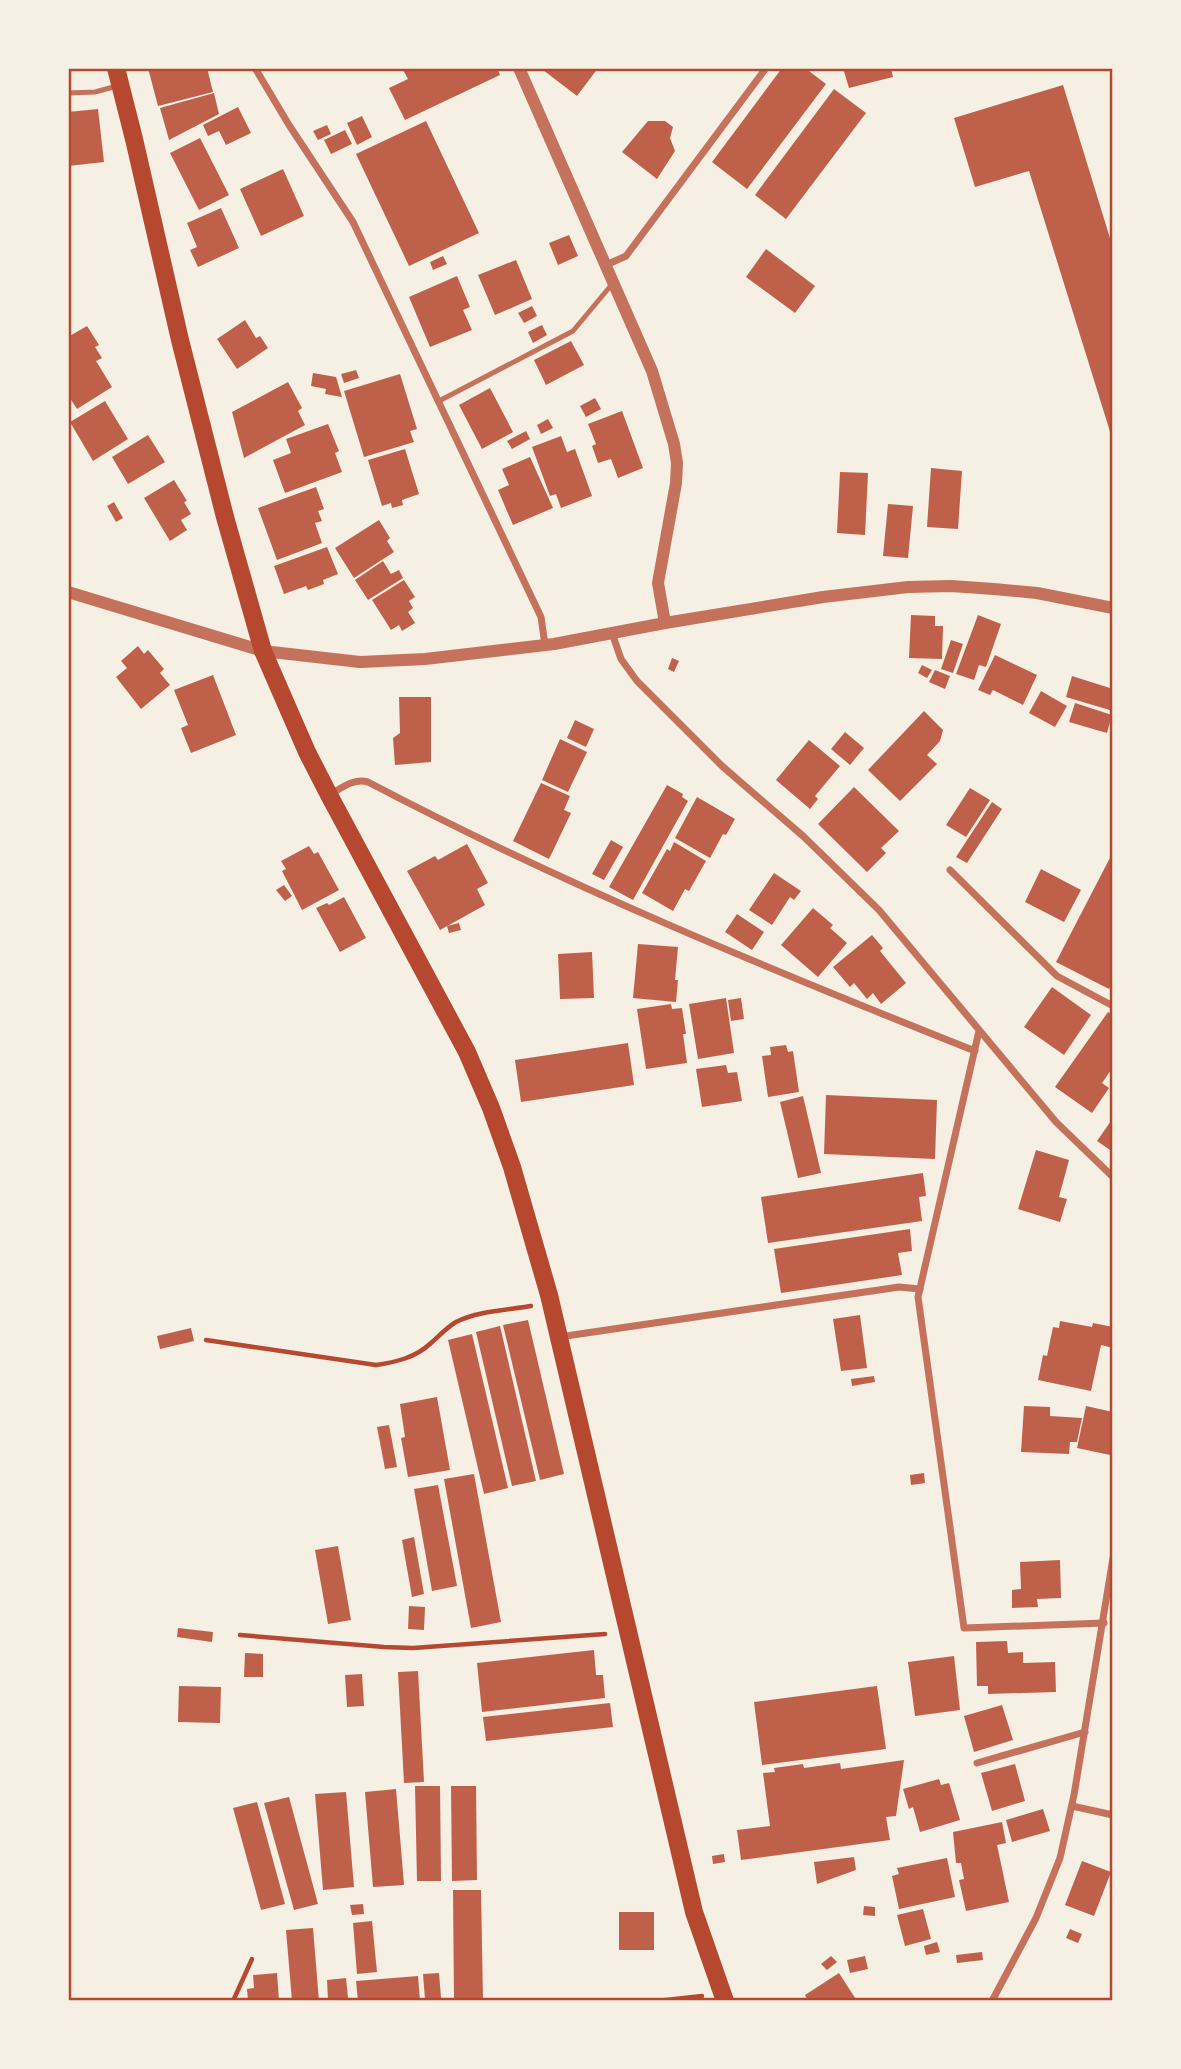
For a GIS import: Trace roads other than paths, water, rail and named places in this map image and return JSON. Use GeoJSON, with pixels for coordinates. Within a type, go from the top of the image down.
{"type":"FeatureCollection","features":[{"type":"Feature","properties":{"kind":"main road"},"geometry":{"type":"LineString","coordinates":[[118,77],[180,340],[225,517],[263,651],[292,720],[329,795],[467,1052],[512,1167],[551,1303],[694,1912],[724,1997]]}},
{"type":"Feature","properties":{"kind":"street"},"geometry":{"type":"LineString","coordinates":[[255,68],[353,222],[541,617],[545,645]]}},
{"type":"Feature","properties":{"kind":"street"},"geometry":{"type":"LineString","coordinates":[[519,68],[652,371],[674,444],[676,483],[658,583],[665,623]]}},
{"type":"Feature","properties":{"kind":"street"},"geometry":{"type":"LineString","coordinates":[[606,264],[626,256],[766,68]]}},
{"type":"Feature","properties":{"kind":"street"},"geometry":{"type":"LineString","coordinates":[[68,592],[263,651],[360,662],[393,662],[545,645],[865,591],[908,587],[951,586],[1037,593],[1113,608]]}},
{"type":"Feature","properties":{"kind":"street"},"geometry":{"type":"LineString","coordinates":[[612,633],[621,659],[637,681],[722,766],[803,836],[879,910],[1056,1122],[1113,1177]]}},
{"type":"Feature","properties":{"kind":"street"},"geometry":{"type":"LineString","coordinates":[[329,795],[352,782],[368,782],[586,889],[782,975],[975,1051]]}},
{"type":"Feature","properties":{"kind":"street"},"geometry":{"type":"LineString","coordinates":[[950,870],[1057,975],[1113,1006]]}},
{"type":"Feature","properties":{"kind":"street"},"geometry":{"type":"LineString","coordinates":[[979,1031],[918,1297],[964,1628],[1104,1623]]}},
{"type":"Feature","properties":{"kind":"street"},"geometry":{"type":"LineString","coordinates":[[559,1337],[899,1287],[920,1289]]}},
{"type":"Feature","properties":{"kind":"street"},"geometry":{"type":"LineString","coordinates":[[992,2001],[1036,1918],[1060,1858],[1072,1806],[1113,1558]]}},
{"type":"Feature","properties":{"kind":"street"},"geometry":{"type":"LineString","coordinates":[[977,1763],[1085,1732]]}},
{"type":"Feature","properties":{"kind":"street"},"geometry":{"type":"LineString","coordinates":[[1072,1806],[1113,1815]]}},
{"type":"Feature","properties":{"kind":"lane"},"geometry":{"type":"LineString","coordinates":[[68,93],[95,92],[118,77]]}},
{"type":"Feature","properties":{"kind":"lane"},"geometry":{"type":"LineString","coordinates":[[439,401],[573,331],[614,282]]}}]}
